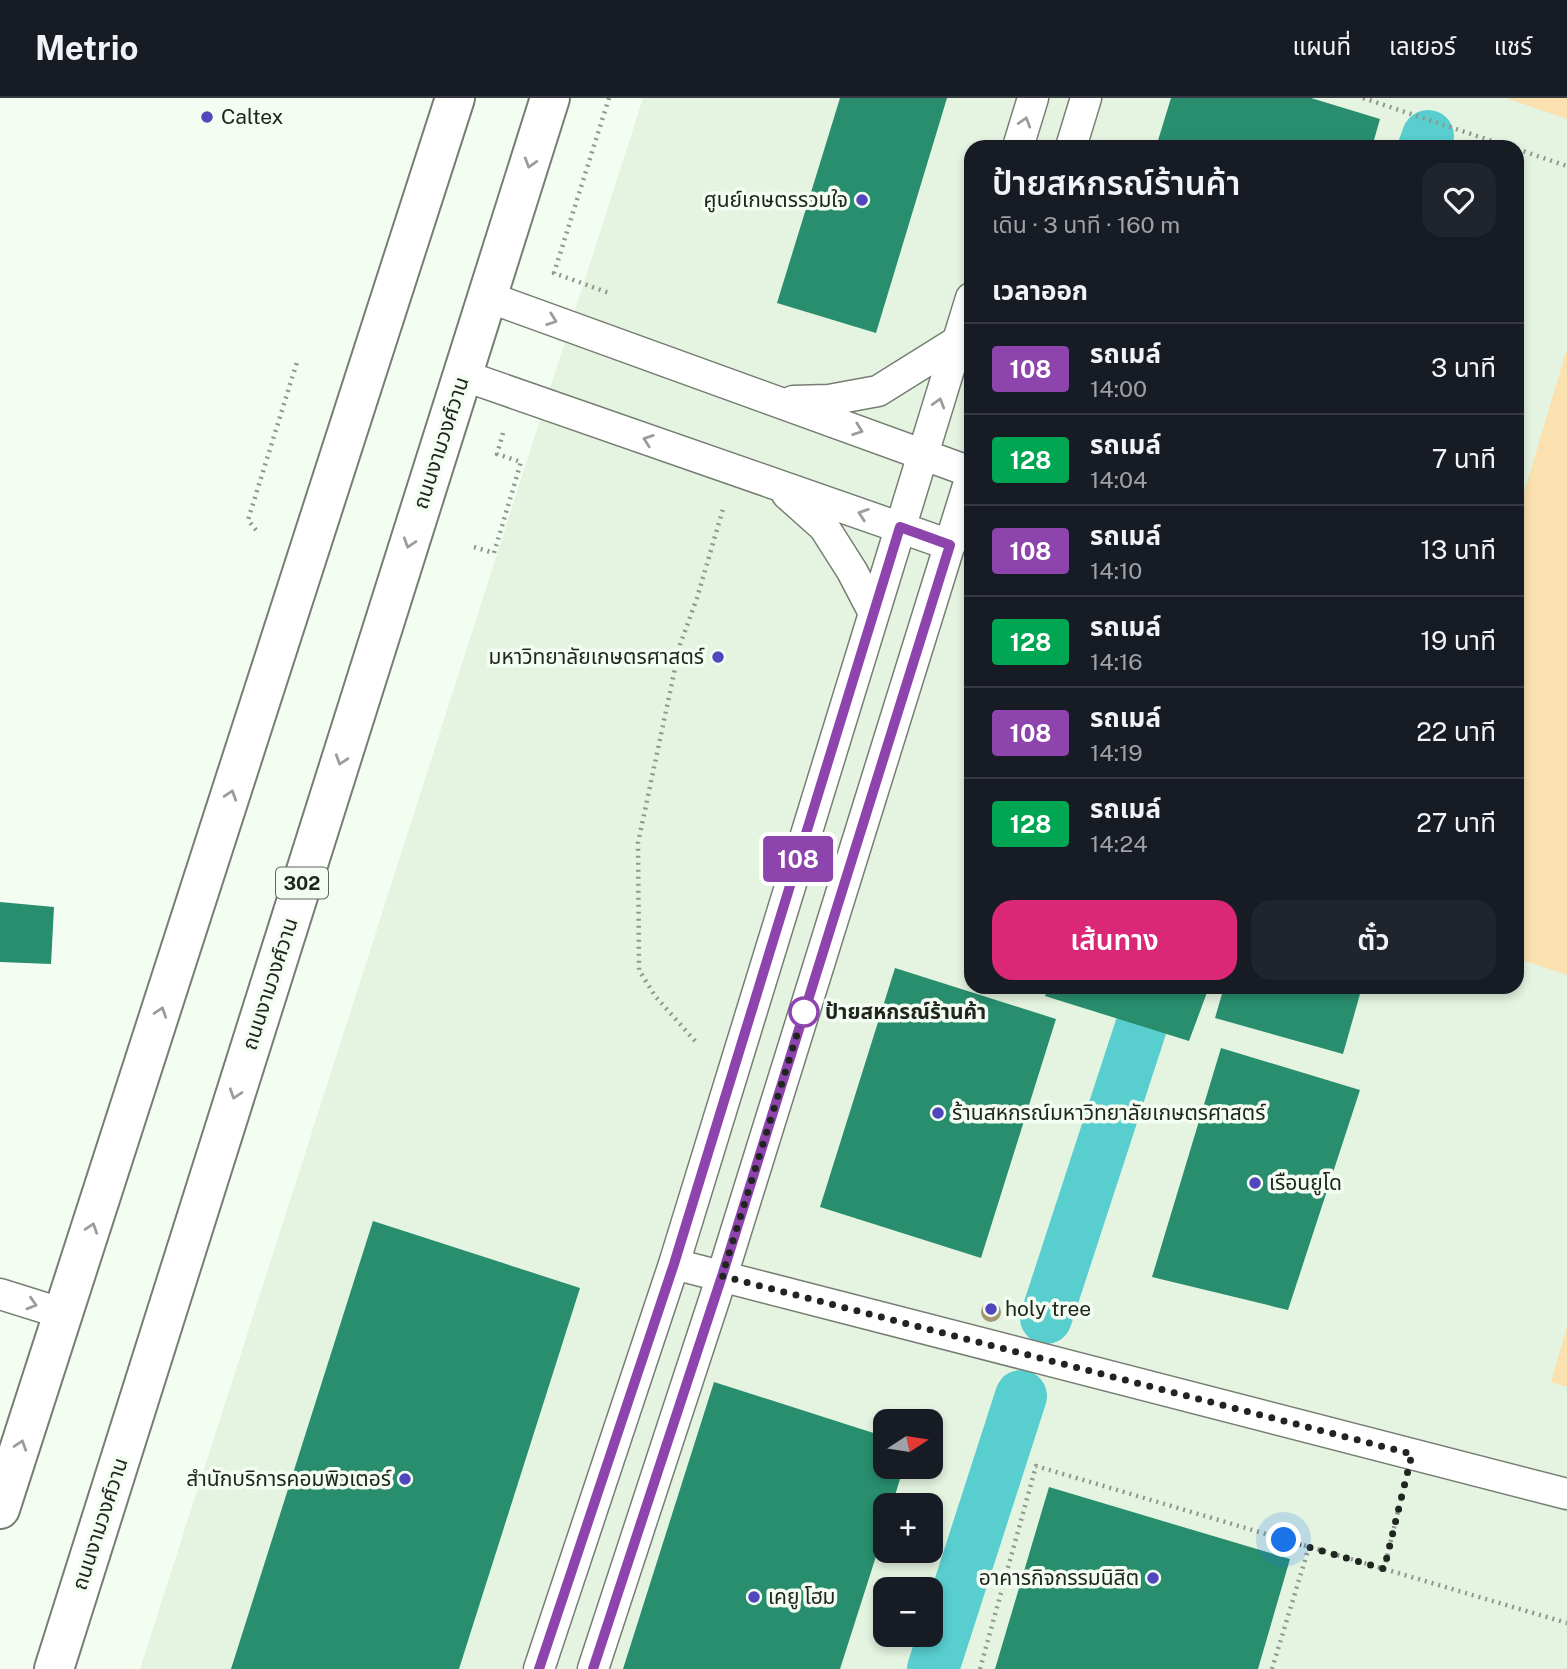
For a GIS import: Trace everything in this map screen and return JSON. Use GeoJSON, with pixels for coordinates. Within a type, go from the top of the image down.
{"type":"FeatureCollection","features":[{"type":"Feature","properties":{"kind":"main road"},"geometry":{"type":"LineString","coordinates":[[0,1509],[455,98]]}},
{"type":"Feature","properties":{"kind":"main road","name":"ถนนงามวงศ์วาน"},"geometry":{"type":"LineString","coordinates":[[54,1669],[550,98]]}},
{"type":"Feature","properties":{"kind":"lane"},"geometry":{"type":"LineString","coordinates":[[1020,140],[1033,98]]}},
{"type":"Feature","properties":{"kind":"lane"},"geometry":{"type":"LineString","coordinates":[[1073,140],[1086,98]]}},
{"type":"Feature","properties":{"kind":"lane"},"geometry":{"type":"LineString","coordinates":[[488,297],[964,471]]}},
{"type":"Feature","properties":{"kind":"lane"},"geometry":{"type":"LineString","coordinates":[[539,1669],[674,1264],[964,321]]}},
{"type":"Feature","properties":{"kind":"lane"},"geometry":{"type":"LineString","coordinates":[[779,402],[829,400],[878,391],[958,341]]}},
{"type":"Feature","properties":{"kind":"lane"},"geometry":{"type":"LineString","coordinates":[[462,375],[950,545]]}},
{"type":"Feature","properties":{"kind":"lane"},"geometry":{"type":"LineString","coordinates":[[776,484],[824,527],[852,570],[874,613]]}},
{"type":"Feature","properties":{"kind":"lane"},"geometry":{"type":"LineString","coordinates":[[593,1669],[722,1276],[964,498]]}},
{"type":"Feature","properties":{"kind":"lane"},"geometry":{"type":"LineString","coordinates":[[674,1264],[1567,1494]]}},
{"type":"Feature","properties":{"kind":"lane"},"geometry":{"type":"LineString","coordinates":[[0,1294],[64,1314]]}},
{"type":"Feature","properties":{"kind":"path"},"geometry":{"type":"LineString","coordinates":[[554,273],[609,98]]}},
{"type":"Feature","properties":{"kind":"path"},"geometry":{"type":"LineString","coordinates":[[1363,98],[1489,140]]}},
{"type":"Feature","properties":{"kind":"path"},"geometry":{"type":"LineString","coordinates":[[1524,151],[1567,166]]}},
{"type":"Feature","properties":{"kind":"path"},"geometry":{"type":"LineString","coordinates":[[256,530],[248,520],[298,362]]}},
{"type":"Feature","properties":{"kind":"path"},"geometry":{"type":"LineString","coordinates":[[474,547],[494,553],[521,463],[497,454],[505,428]]}},
{"type":"Feature","properties":{"kind":"path"},"geometry":{"type":"LineString","coordinates":[[695,1041],[655,996],[639,970],[638,843],[680,645],[697,598],[724,505]]}},
{"type":"Feature","properties":{"kind":"path"},"geometry":{"type":"LineString","coordinates":[[1384,1569],[1412,1454]]}},
{"type":"Feature","properties":{"kind":"path"},"geometry":{"type":"LineString","coordinates":[[980,1669],[1036,1466],[1567,1623]]}},
{"type":"Feature","properties":{"kind":"path"},"geometry":{"type":"LineString","coordinates":[[1272,1669],[1309,1547]]}},
{"type":"Feature","properties":{"kind":"shaded area","name":"มหาวิทยาลัยเกษตรศาสตร์"},"geometry":{"type":"Polygon","coordinates":[[[643,98],[1567,98],[1567,1669],[140,1669],[643,98]]]}},
{"type":"Feature","properties":{"kind":"shaded area"},"geometry":{"type":"Polygon","coordinates":[[[1506,98],[1567,98],[1567,119],[1506,98]]]}},
{"type":"Feature","properties":{"kind":"shaded area"},"geometry":{"type":"Polygon","coordinates":[[[1567,352],[1567,975],[1524,960],[1524,493],[1567,352]]]}},
{"type":"Feature","properties":{"kind":"shaded area"},"geometry":{"type":"Polygon","coordinates":[[[1567,1327],[1567,1387],[1551,1382],[1567,1327]]]}},
{"type":"Feature","properties":{"kind":"building","name":"ศูนย์เกษตรรวมใจ"},"geometry":{"type":"Polygon","coordinates":[[[840,98],[947,98],[876,333],[777,303],[840,98]]]}},
{"type":"Feature","properties":{"kind":"building"},"geometry":{"type":"Polygon","coordinates":[[[1171,98],[1311,98],[1380,119],[1374,140],[1158,140],[1171,98]]]}},
{"type":"Feature","properties":{"kind":"building"},"geometry":{"type":"Polygon","coordinates":[[[0,902],[54,907],[51,964],[0,962],[0,902]]]}},
{"type":"Feature","properties":{"kind":"building","name":"ร้านสหกรณ์มหาวิทยาลัยเกษตรศาสตร์"},"geometry":{"type":"Polygon","coordinates":[[[895,968],[964,990],[964,994],[977,994],[1056,1019],[981,1258],[820,1207],[895,968]]]}},
{"type":"Feature","properties":{"kind":"building"},"geometry":{"type":"Polygon","coordinates":[[[1046,994],[1206,994],[1189,1041],[1045,996],[1046,994]]]}},
{"type":"Feature","properties":{"kind":"building"},"geometry":{"type":"Polygon","coordinates":[[[1222,994],[1360,994],[1343,1054],[1215,1018],[1222,994]]]}},
{"type":"Feature","properties":{"kind":"building","name":"เรือนยูโด"},"geometry":{"type":"Polygon","coordinates":[[[1221,1048],[1360,1090],[1288,1310],[1152,1277],[1221,1048]]]}},
{"type":"Feature","properties":{"kind":"building","name":"สำนักบริการคอมพิวเตอร์"},"geometry":{"type":"Polygon","coordinates":[[[373,1221],[580,1288],[459,1669],[231,1669],[373,1221]]]}},
{"type":"Feature","properties":{"kind":"building","name":"เคยู โฮม"},"geometry":{"type":"Polygon","coordinates":[[[714,1382],[873,1433],[873,1479],[900,1479],[896,1493],[873,1493],[874,1563],[840,1669],[623,1669],[714,1382]]]}},
{"type":"Feature","properties":{"kind":"building","name":"อาคารกิจกรรมนิสิต"},"geometry":{"type":"Polygon","coordinates":[[[1049,1487],[1290,1559],[1258,1669],[995,1669],[1049,1487]]]}},
{"type":"Feature","properties":{"kind":"waterway"},"geometry":{"type":"LineString","coordinates":[[1427,140],[1428,136]]}},
{"type":"Feature","properties":{"kind":"waterway"},"geometry":{"type":"LineString","coordinates":[[1046,1318],[1152,994]]}},
{"type":"Feature","properties":{"kind":"waterway"},"geometry":{"type":"LineString","coordinates":[[933,1669],[1021,1396]]}},
{"type":"Feature","properties":{"kind":"bus line","name":"108"},"geometry":{"type":"LineString","coordinates":[[539,1669],[674,1264],[900,527],[950,545],[722,1276],[593,1669]]}},
{"type":"Feature","properties":{"kind":"place","name":"Caltex"},"geometry":{"type":"Point","coordinates":[207,117]}},
{"type":"Feature","properties":{"kind":"place","name":"ศูนย์เกษตรรวมใจ"},"geometry":{"type":"Point","coordinates":[862,200]}},
{"type":"Feature","properties":{"kind":"place","name":"มหาวิทยาลัยเกษตรศาสตร์"},"geometry":{"type":"Point","coordinates":[718,657]}},
{"type":"Feature","properties":{"kind":"place","name":"ป้ายสหกรณ์ร้านค้า"},"geometry":{"type":"Point","coordinates":[804,1012]}},
{"type":"Feature","properties":{"kind":"place","name":"ร้านสหกรณ์มหาวิทยาลัยเกษตรศาสตร์"},"geometry":{"type":"Point","coordinates":[938,1113]}},
{"type":"Feature","properties":{"kind":"place","name":"เรือนยูโด"},"geometry":{"type":"Point","coordinates":[1255,1183]}},
{"type":"Feature","properties":{"kind":"place","name":"holy tree"},"geometry":{"type":"Point","coordinates":[991,1309]}},
{"type":"Feature","properties":{"kind":"place","name":"สำนักบริการคอมพิวเตอร์"},"geometry":{"type":"Point","coordinates":[405,1479]}},
{"type":"Feature","properties":{"kind":"place","name":"อาคารกิจกรรมนิสิต"},"geometry":{"type":"Point","coordinates":[1153,1578]}},
{"type":"Feature","properties":{"kind":"place","name":"เคยู โฮม"},"geometry":{"type":"Point","coordinates":[754,1597]}},
{"type":"Feature","properties":{"kind":"route"},"geometry":{"type":"LineString","coordinates":[[804,1012],[722,1276],[1412,1454],[1384,1569],[1284,1540]]}}]}
